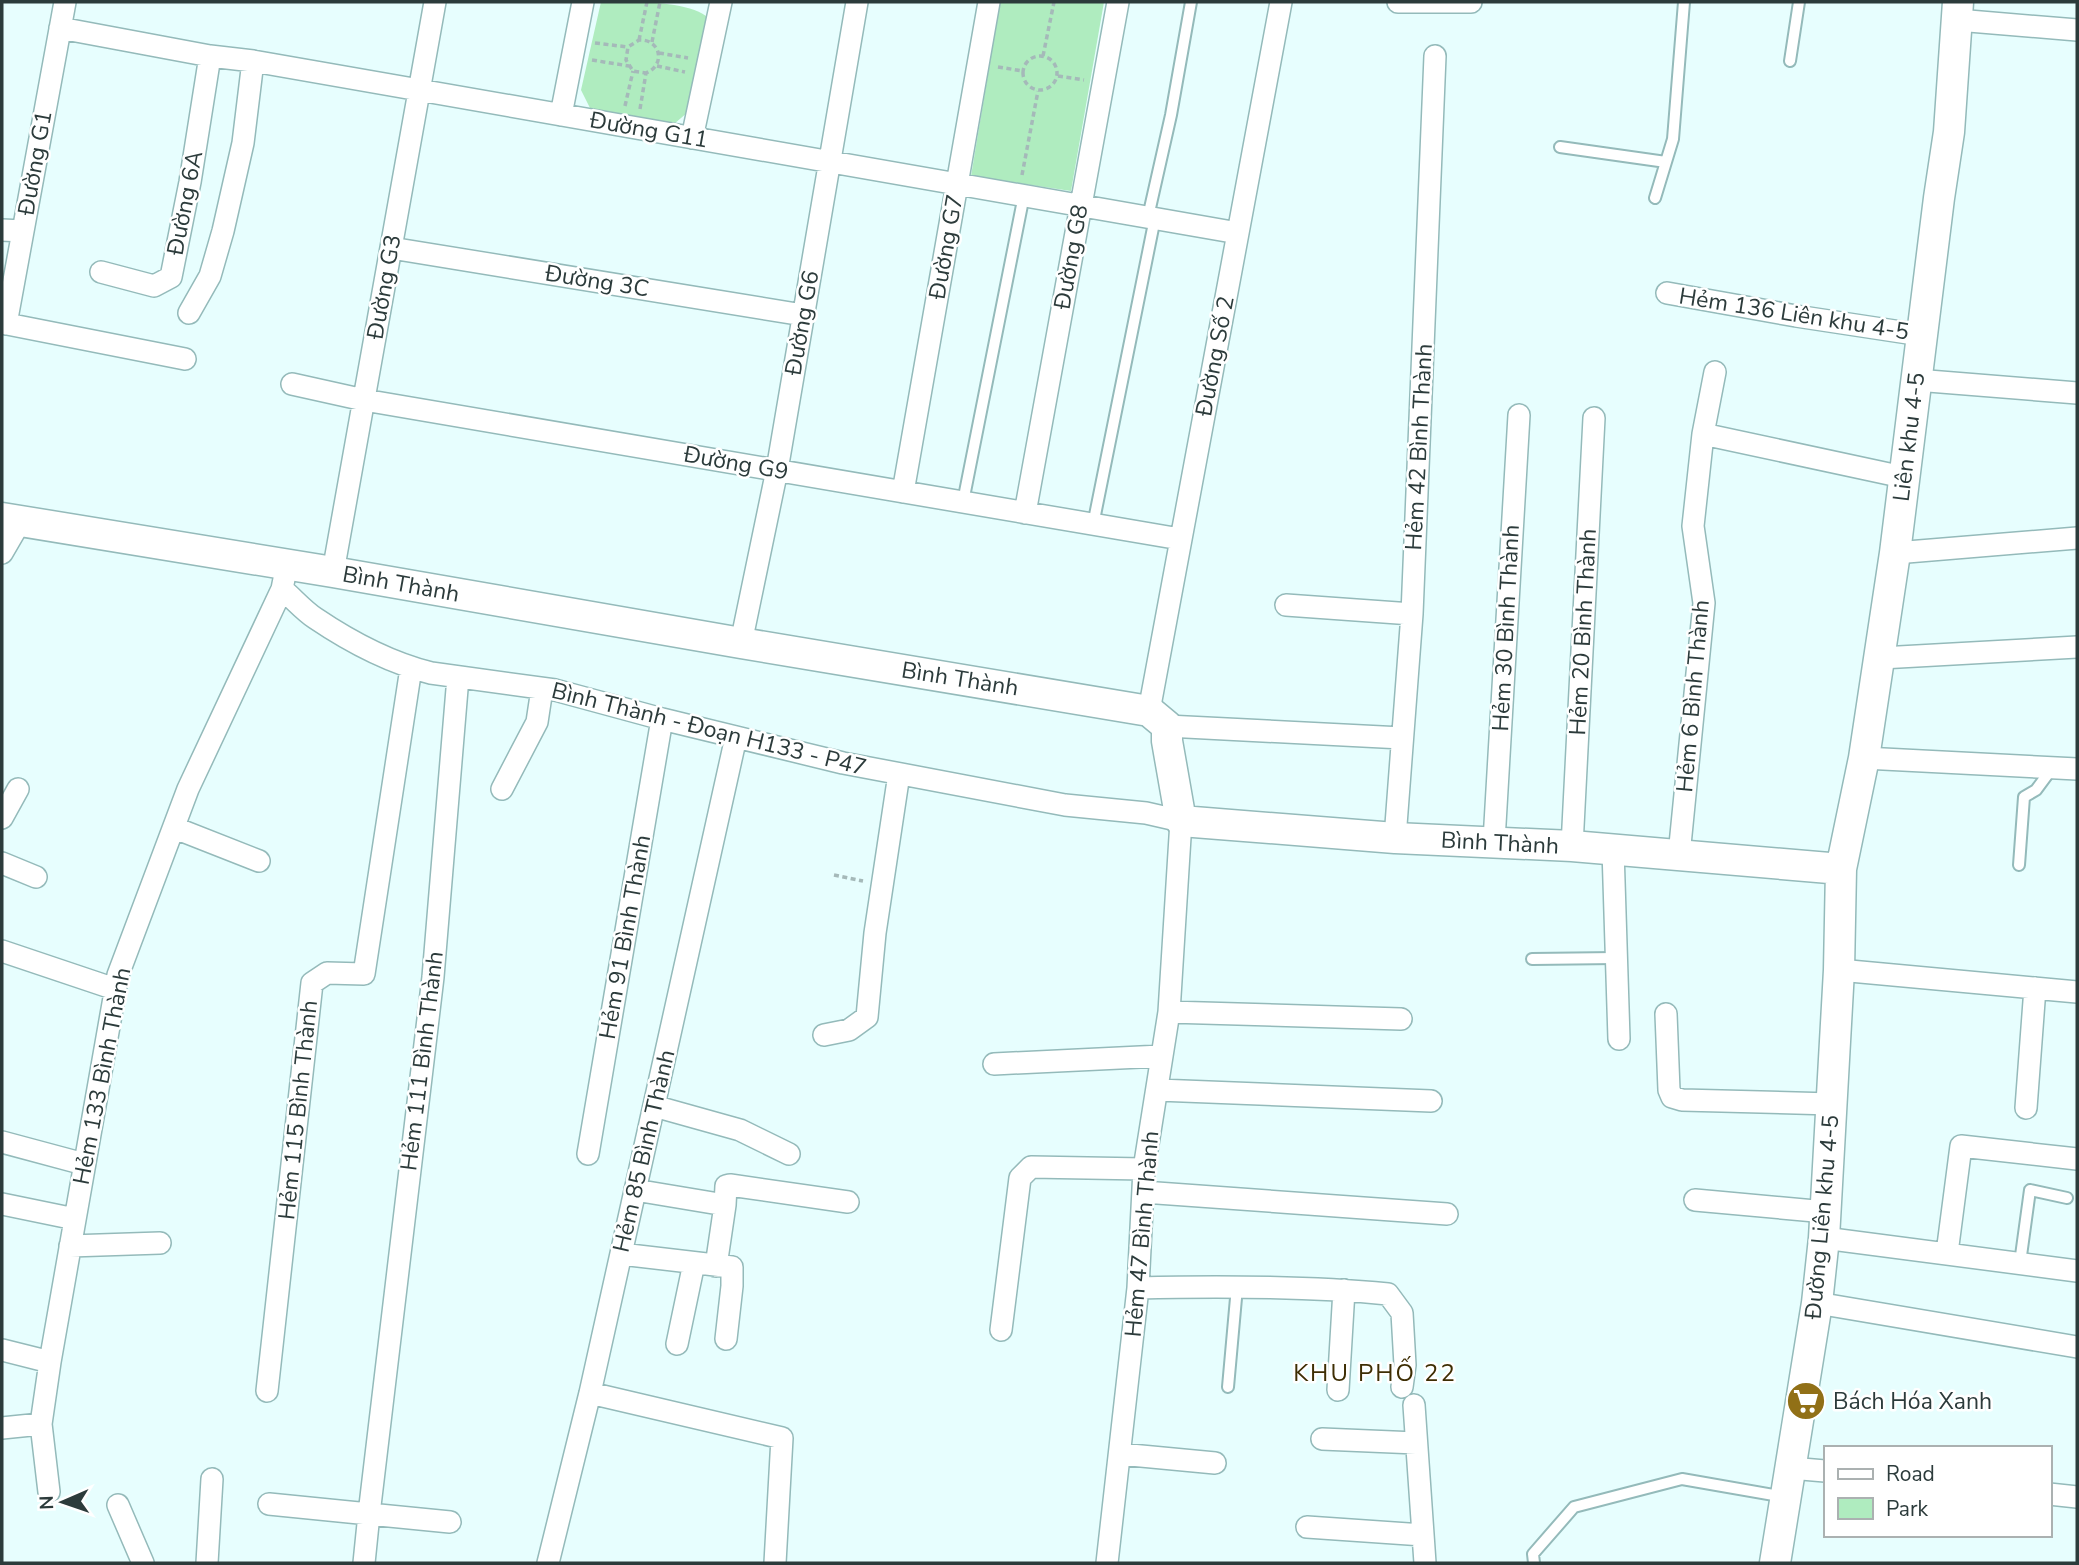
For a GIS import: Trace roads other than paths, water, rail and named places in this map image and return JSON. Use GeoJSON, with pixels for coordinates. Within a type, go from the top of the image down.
{"type":"FeatureCollection","features":[{"type":"Feature","properties":{"kind":"street","name":"Đường G1"},"geometry":{"type":"LineString","coordinates":[[4,323],[12,230],[65,2]]}},
{"type":"Feature","properties":{"kind":"street","name":"Đường G3"},"geometry":{"type":"LineString","coordinates":[[333,572],[435,2]]}},
{"type":"Feature","properties":{"kind":"street"},"geometry":{"type":"LineString","coordinates":[[561,115],[583,2]]}},
{"type":"Feature","properties":{"kind":"street"},"geometry":{"type":"LineString","coordinates":[[692,138],[719,2]]}},
{"type":"Feature","properties":{"kind":"street","name":"Đường G6"},"geometry":{"type":"LineString","coordinates":[[741,643],[777,470],[857,2]]}},
{"type":"Feature","properties":{"kind":"street","name":"Đường G7"},"geometry":{"type":"LineString","coordinates":[[903,492],[989,2]]}},
{"type":"Feature","properties":{"kind":"street","name":"Đường G8"},"geometry":{"type":"LineString","coordinates":[[1025,513],[1118,2]]}},
{"type":"Feature","properties":{"kind":"street","name":"Đường Số 2"},"geometry":{"type":"LineString","coordinates":[[1158,718],[1180,539],[1281,2]]}},
{"type":"Feature","properties":{"kind":"street"},"geometry":{"type":"LineString","coordinates":[[1398,2],[1471,2]]}},
{"type":"Feature","properties":{"kind":"street"},"geometry":{"type":"LineString","coordinates":[[1958,11],[2077,30]]}},
{"type":"Feature","properties":{"kind":"street","name":"Liên khu 4-5"},"geometry":{"type":"LineString","coordinates":[[1841,869],[1881,659],[1938,198],[1950,132],[1958,11]]}},
{"type":"Feature","properties":{"kind":"street","name":"Đường G11"},"geometry":{"type":"LineString","coordinates":[[60,28],[1238,233]]}},
{"type":"Feature","properties":{"kind":"street","name":"Đường 6A"},"geometry":{"type":"LineString","coordinates":[[101,272],[154,286],[171,277],[190,182],[210,56]]}},
{"type":"Feature","properties":{"kind":"street","name":"Hẻm 42 Bình Thành"},"geometry":{"type":"LineString","coordinates":[[1395,838],[1412,614],[1435,57]]}},
{"type":"Feature","properties":{"kind":"street"},"geometry":{"type":"LineString","coordinates":[[190,313],[210,276],[223,231],[243,143],[253,61]]}},
{"type":"Feature","properties":{"kind":"street","name":"Đường 3C"},"geometry":{"type":"LineString","coordinates":[[391,248],[803,315]]}},
{"type":"Feature","properties":{"kind":"street","name":"Hẻm 136 Liên khu 4-5"},"geometry":{"type":"LineString","coordinates":[[1667,293],[1922,335]]}},
{"type":"Feature","properties":{"kind":"street"},"geometry":{"type":"LineString","coordinates":[[4,323],[185,359]]}},
{"type":"Feature","properties":{"kind":"street","name":"Hẻm 6 Bình Thành"},"geometry":{"type":"LineString","coordinates":[[1679,855],[1704,603],[1693,526],[1703,433],[1715,372]]}},
{"type":"Feature","properties":{"kind":"street"},"geometry":{"type":"LineString","coordinates":[[1916,380],[2077,393]]}},
{"type":"Feature","properties":{"kind":"street","name":"Đường G9"},"geometry":{"type":"LineString","coordinates":[[292,384],[364,400],[1180,539]]}},
{"type":"Feature","properties":{"kind":"street","name":"Hẻm 30 Bình Thành"},"geometry":{"type":"LineString","coordinates":[[1494,841],[1519,415]]}},
{"type":"Feature","properties":{"kind":"street","name":"Hẻm 20 Bình Thành"},"geometry":{"type":"LineString","coordinates":[[1572,846],[1594,418]]}},
{"type":"Feature","properties":{"kind":"street"},"geometry":{"type":"LineString","coordinates":[[1703,433],[1903,477]]}},
{"type":"Feature","properties":{"kind":"street"},"geometry":{"type":"LineString","coordinates":[[2,553],[11,520]]}},
{"type":"Feature","properties":{"kind":"street","name":"Bình Thành"},"geometry":{"type":"LineString","coordinates":[[11,520],[285,576],[333,572],[1158,718]]}},
{"type":"Feature","properties":{"kind":"street"},"geometry":{"type":"LineString","coordinates":[[1895,553],[2077,538]]}},
{"type":"Feature","properties":{"kind":"street","name":"Bình Thành - Đoạn H133 - P47"},"geometry":{"type":"LineString","coordinates":[[285,576],[314,617],[357,643],[411,668],[542,688],[736,737],[899,774],[1065,804],[1146,813],[1181,821]]}},
{"type":"Feature","properties":{"kind":"street","name":"Hẻm 133 Bình Thành"},"geometry":{"type":"LineString","coordinates":[[49,1492],[41,1424],[118,975],[188,789],[285,576]]}},
{"type":"Feature","properties":{"kind":"street"},"geometry":{"type":"LineString","coordinates":[[1286,605],[1412,614]]}},
{"type":"Feature","properties":{"kind":"street"},"geometry":{"type":"LineString","coordinates":[[1881,659],[2077,647]]}},
{"type":"Feature","properties":{"kind":"street","name":"Hẻm 115 Bình Thành"},"geometry":{"type":"LineString","coordinates":[[268,1391],[312,983],[327,973],[364,974],[411,668]]}},
{"type":"Feature","properties":{"kind":"street","name":"Hẻm 111 Bình Thành"},"geometry":{"type":"LineString","coordinates":[[369,1514],[433,977],[458,677]]}},
{"type":"Feature","properties":{"kind":"street"},"geometry":{"type":"LineString","coordinates":[[502,789],[537,722],[542,688]]}},
{"type":"Feature","properties":{"kind":"street"},"geometry":{"type":"LineString","coordinates":[[1181,821],[1167,741],[1158,718],[1402,738]]}},
{"type":"Feature","properties":{"kind":"street","name":"Hẻm 91 Bình Thành"},"geometry":{"type":"LineString","coordinates":[[589,1154],[662,719]]}},
{"type":"Feature","properties":{"kind":"street","name":"Hẻm 85 Bình Thành"},"geometry":{"type":"LineString","coordinates":[[548,1563],[590,1393],[736,737]]}},
{"type":"Feature","properties":{"kind":"street"},"geometry":{"type":"LineString","coordinates":[[1864,758],[2077,769]]}},
{"type":"Feature","properties":{"kind":"street"},"geometry":{"type":"LineString","coordinates":[[824,1035],[849,1030],[867,1017],[882,880],[899,774]]}},
{"type":"Feature","properties":{"kind":"street"},"geometry":{"type":"LineString","coordinates":[[2,818],[18,789]]}},
{"type":"Feature","properties":{"kind":"street","name":"Bình Thành"},"geometry":{"type":"LineString","coordinates":[[1181,821],[1395,838],[1572,846],[1841,869]]}},
{"type":"Feature","properties":{"kind":"street","name":"Hẻm 47 Bình Thành"},"geometry":{"type":"LineString","coordinates":[[1107,1563],[1138,1288],[1144,1169],[1169,1012],[1181,821]]}},
{"type":"Feature","properties":{"kind":"street"},"geometry":{"type":"LineString","coordinates":[[175,828],[259,861]]}},
{"type":"Feature","properties":{"kind":"street"},"geometry":{"type":"LineString","coordinates":[[1613,850],[1619,1039]]}},
{"type":"Feature","properties":{"kind":"street"},"geometry":{"type":"LineString","coordinates":[[2,863],[36,877]]}},
{"type":"Feature","properties":{"kind":"street","name":"Đường Liên khu 4-5"},"geometry":{"type":"LineString","coordinates":[[1775,1563],[1818,1304],[1832,1104],[1841,869]]}},
{"type":"Feature","properties":{"kind":"street"},"geometry":{"type":"LineString","coordinates":[[2,951],[115,989]]}},
{"type":"Feature","properties":{"kind":"street"},"geometry":{"type":"LineString","coordinates":[[1839,970],[2077,992]]}},
{"type":"Feature","properties":{"kind":"street"},"geometry":{"type":"LineString","coordinates":[[2026,1108],[2035,988]]}},
{"type":"Feature","properties":{"kind":"street"},"geometry":{"type":"LineString","coordinates":[[1169,1012],[1401,1019]]}},
{"type":"Feature","properties":{"kind":"street"},"geometry":{"type":"LineString","coordinates":[[1666,1014],[1669,1090],[1672,1097],[1682,1100],[1832,1104]]}},
{"type":"Feature","properties":{"kind":"street"},"geometry":{"type":"LineString","coordinates":[[994,1064],[1161,1056]]}},
{"type":"Feature","properties":{"kind":"street"},"geometry":{"type":"LineString","coordinates":[[1158,1090],[1430,1101]]}},
{"type":"Feature","properties":{"kind":"street"},"geometry":{"type":"LineString","coordinates":[[654,1106],[740,1130],[789,1154]]}},
{"type":"Feature","properties":{"kind":"street"},"geometry":{"type":"LineString","coordinates":[[2,1142],[84,1164]]}},
{"type":"Feature","properties":{"kind":"street"},"geometry":{"type":"LineString","coordinates":[[1947,1253],[1961,1146],[2077,1159]]}},
{"type":"Feature","properties":{"kind":"street"},"geometry":{"type":"LineString","coordinates":[[1001,1330],[1020,1178],[1031,1167],[1144,1169]]}},
{"type":"Feature","properties":{"kind":"street"},"geometry":{"type":"LineString","coordinates":[[716,1266],[726,1186],[848,1202]]}},
{"type":"Feature","properties":{"kind":"street"},"geometry":{"type":"LineString","coordinates":[[635,1190],[725,1205]]}},
{"type":"Feature","properties":{"kind":"street"},"geometry":{"type":"LineString","coordinates":[[1143,1192],[1447,1214]]}},
{"type":"Feature","properties":{"kind":"street"},"geometry":{"type":"LineString","coordinates":[[1695,1200],[1825,1225],[1947,1253],[2077,1271]]}},
{"type":"Feature","properties":{"kind":"street"},"geometry":{"type":"LineString","coordinates":[[2,1204],[75,1219]]}},
{"type":"Feature","properties":{"kind":"street"},"geometry":{"type":"LineString","coordinates":[[70,1246],[160,1244]]}},
{"type":"Feature","properties":{"kind":"street"},"geometry":{"type":"LineString","coordinates":[[621,1254],[732,1267],[726,1339]]}},
{"type":"Feature","properties":{"kind":"street"},"geometry":{"type":"LineString","coordinates":[[677,1344],[694,1263]]}},
{"type":"Feature","properties":{"kind":"street"},"geometry":{"type":"LineString","coordinates":[[1138,1288],[1237,1287],[1388,1294],[1402,1313],[1405,1365],[1402,1387]]}},
{"type":"Feature","properties":{"kind":"street"},"geometry":{"type":"LineString","coordinates":[[1338,1390],[1344,1290]]}},
{"type":"Feature","properties":{"kind":"street"},"geometry":{"type":"LineString","coordinates":[[1818,1304],[2077,1346]]}},
{"type":"Feature","properties":{"kind":"street"},"geometry":{"type":"LineString","coordinates":[[2,1350],[50,1362]]}},
{"type":"Feature","properties":{"kind":"street"},"geometry":{"type":"LineString","coordinates":[[590,1393],[782,1438],[775,1563]]}},
{"type":"Feature","properties":{"kind":"street"},"geometry":{"type":"LineString","coordinates":[[1414,1405],[1425,1563]]}},
{"type":"Feature","properties":{"kind":"street"},"geometry":{"type":"LineString","coordinates":[[2,1428],[41,1424]]}},
{"type":"Feature","properties":{"kind":"street"},"geometry":{"type":"LineString","coordinates":[[1322,1439],[1416,1443]]}},
{"type":"Feature","properties":{"kind":"street"},"geometry":{"type":"LineString","coordinates":[[1120,1454],[1215,1463]]}},
{"type":"Feature","properties":{"kind":"street"},"geometry":{"type":"LineString","coordinates":[[1790,1468],[1824,1471]]}},
{"type":"Feature","properties":{"kind":"street"},"geometry":{"type":"LineString","coordinates":[[206,1563],[212,1479]]}},
{"type":"Feature","properties":{"kind":"street"},"geometry":{"type":"LineString","coordinates":[[2051,1494],[2077,1497]]}},
{"type":"Feature","properties":{"kind":"street"},"geometry":{"type":"LineString","coordinates":[[269,1504],[450,1522]]}},
{"type":"Feature","properties":{"kind":"street"},"geometry":{"type":"LineString","coordinates":[[118,1505],[143,1563]]}},
{"type":"Feature","properties":{"kind":"street"},"geometry":{"type":"LineString","coordinates":[[364,1563],[369,1514]]}},
{"type":"Feature","properties":{"kind":"street"},"geometry":{"type":"LineString","coordinates":[[1307,1527],[1423,1535]]}},
{"type":"Feature","properties":{"kind":"lane"},"geometry":{"type":"LineString","coordinates":[[1093,524],[1191,2]]}},
{"type":"Feature","properties":{"kind":"lane"},"geometry":{"type":"LineString","coordinates":[[1655,198],[1673,139],[1684,2]]}},
{"type":"Feature","properties":{"kind":"lane"},"geometry":{"type":"LineString","coordinates":[[1790,61],[1799,2]]}},
{"type":"Feature","properties":{"kind":"lane"},"geometry":{"type":"LineString","coordinates":[[1560,147],[1666,162]]}},
{"type":"Feature","properties":{"kind":"lane"},"geometry":{"type":"LineString","coordinates":[[963,502],[1021,195]]}},
{"type":"Feature","properties":{"kind":"lane"},"geometry":{"type":"LineString","coordinates":[[2020,865],[2024,797],[2036,790],[2053,767]]}},
{"type":"Feature","properties":{"kind":"lane"},"geometry":{"type":"LineString","coordinates":[[1532,959],[1616,958]]}},
{"type":"Feature","properties":{"kind":"lane"},"geometry":{"type":"LineString","coordinates":[[2020,1263],[2031,1190],[2067,1198]]}},
{"type":"Feature","properties":{"kind":"lane"},"geometry":{"type":"LineString","coordinates":[[1228,1387],[1237,1287]]}},
{"type":"Feature","properties":{"kind":"lane"},"geometry":{"type":"LineString","coordinates":[[1534,1563],[1533,1554],[1574,1507],[1682,1479],[1785,1497]]}},
{"type":"Feature","properties":{"kind":"place","name":"Bách Hóa Xanh"},"geometry":{"type":"Point","coordinates":[1806,1401]}},
{"type":"Feature","properties":{"kind":"district","name":"KHU PHỐ 22"},"geometry":{"type":"Point","coordinates":[1375,1373]}}]}
